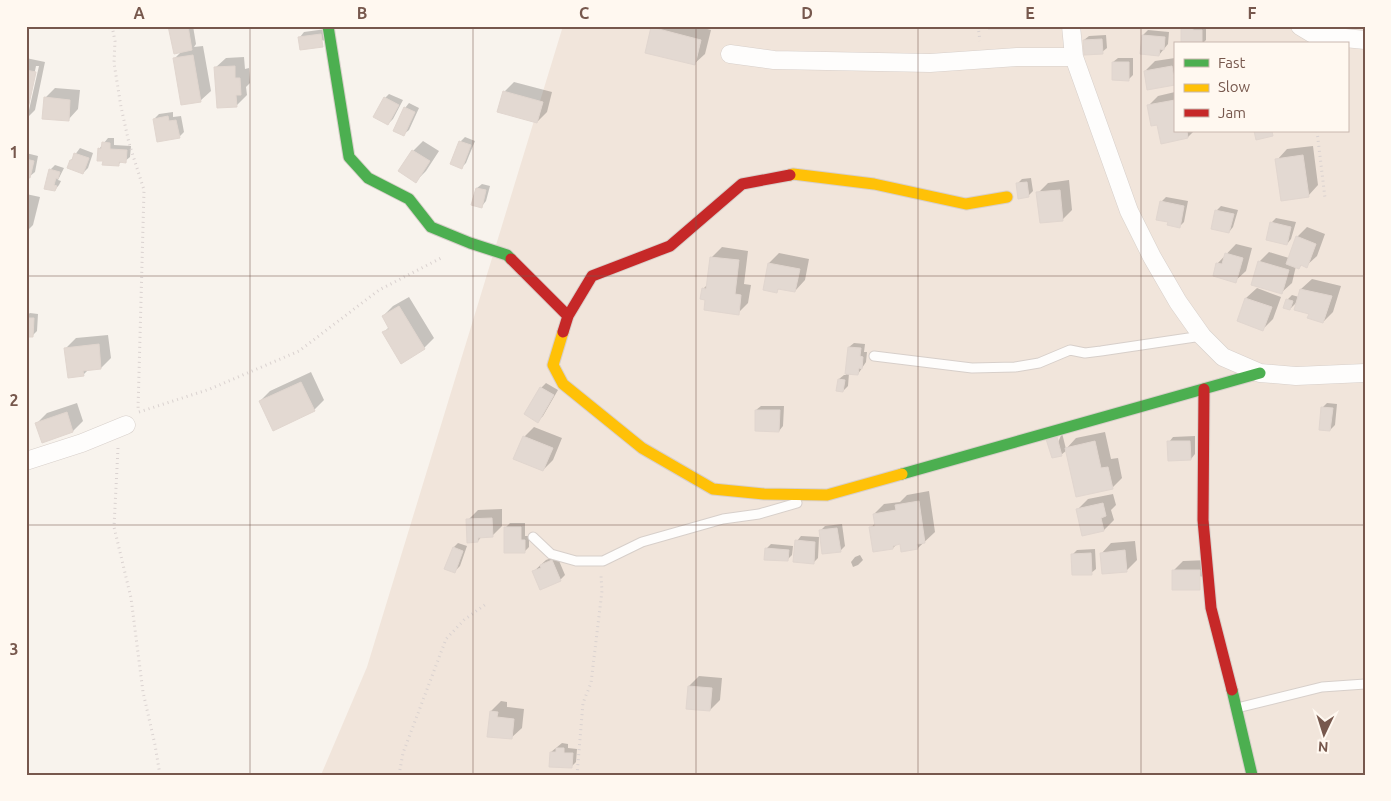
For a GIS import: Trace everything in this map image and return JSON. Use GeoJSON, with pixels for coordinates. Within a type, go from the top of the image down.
{"type":"FeatureCollection","features":[{"type":"Feature","properties":{"kind":"street"},"geometry":{"type":"LineString","coordinates":[[328,26],[349,157],[368,178],[408,199],[431,227],[507,256],[568,316]]}},
{"type":"Feature","properties":{"kind":"street"},"geometry":{"type":"LineString","coordinates":[[1072,26],[1074,57],[1130,211],[1178,302],[1202,336],[1223,358],[1260,373],[1296,376],[1365,373]]}},
{"type":"Feature","properties":{"kind":"street"},"geometry":{"type":"LineString","coordinates":[[1300,26],[1315,35],[1365,40]]}},
{"type":"Feature","properties":{"kind":"street"},"geometry":{"type":"LineString","coordinates":[[730,54],[774,60],[930,63],[1017,57],[1074,57]]}},
{"type":"Feature","properties":{"kind":"street"},"geometry":{"type":"LineString","coordinates":[[1007,197],[966,204],[874,184],[793,174],[742,184],[670,246],[592,276],[568,316],[553,365],[563,384],[642,448],[713,489],[764,494],[827,495],[1260,373]]}},
{"type":"Feature","properties":{"kind":"street"},"geometry":{"type":"LineString","coordinates":[[1204,389],[1203,520],[1211,608],[1252,775]]}},
{"type":"Feature","properties":{"kind":"street"},"geometry":{"type":"LineString","coordinates":[[26,461],[82,443],[132,419]]}},
{"type":"Feature","properties":{"kind":"lane"},"geometry":{"type":"LineString","coordinates":[[874,356],[972,368],[1015,367],[1039,364],[1070,350],[1085,353],[1101,352],[1202,336]]}},
{"type":"Feature","properties":{"kind":"lane"},"geometry":{"type":"LineString","coordinates":[[533,537],[551,554],[576,561],[603,561],[642,542],[723,519],[759,514],[827,495]]}},
{"type":"Feature","properties":{"kind":"lane"},"geometry":{"type":"LineString","coordinates":[[1237,708],[1322,687],[1365,684]]}},
{"type":"Feature","properties":{"kind":"path"},"geometry":{"type":"LineString","coordinates":[[112,26],[114,63],[121,107],[129,142],[144,190],[132,419],[118,446],[114,527],[131,598],[143,692],[160,775]]}},
{"type":"Feature","properties":{"kind":"path"},"geometry":{"type":"LineString","coordinates":[[1317,132],[1326,198]]}},
{"type":"Feature","properties":{"kind":"path"},"geometry":{"type":"LineString","coordinates":[[132,419],[210,389],[299,351],[380,290],[470,243]]}},
{"type":"Feature","properties":{"kind":"path"},"geometry":{"type":"LineString","coordinates":[[577,775],[582,703],[591,683],[602,591],[600,568],[603,561]]}},
{"type":"Feature","properties":{"kind":"path"},"geometry":{"type":"LineString","coordinates":[[399,775],[403,753],[446,639],[464,620],[486,604]]}},
{"type":"Feature","properties":{"kind":"shaded area"},"geometry":{"type":"Polygon","coordinates":[[[563,26],[1365,26],[1365,775],[321,775],[367,667],[563,26]]]}},
{"type":"Feature","properties":{"kind":"building"},"geometry":{"type":"Polygon","coordinates":[[[168,26],[188,26],[192,50],[174,54],[168,26]]]}},
{"type":"Feature","properties":{"kind":"building"},"geometry":{"type":"Polygon","coordinates":[[[988,26],[1040,26],[1040,29],[988,29],[988,26]]]}},
{"type":"Feature","properties":{"kind":"building"},"geometry":{"type":"Polygon","coordinates":[[[651,27],[701,40],[695,65],[645,53],[651,27]]]}},
{"type":"Feature","properties":{"kind":"building"},"geometry":{"type":"Polygon","coordinates":[[[1181,28],[1202,30],[1202,42],[1181,42],[1181,28]]]}},
{"type":"Feature","properties":{"kind":"building"},"geometry":{"type":"Polygon","coordinates":[[[321,34],[323,47],[300,50],[298,37],[321,34]]]}},
{"type":"Feature","properties":{"kind":"building"},"geometry":{"type":"Polygon","coordinates":[[[1142,35],[1165,37],[1164,50],[1160,49],[1159,56],[1140,54],[1142,35]]]}},
{"type":"Feature","properties":{"kind":"building"},"geometry":{"type":"Polygon","coordinates":[[[1102,39],[1103,54],[1084,55],[1083,40],[1102,39]]]}},
{"type":"Feature","properties":{"kind":"building"},"geometry":{"type":"Polygon","coordinates":[[[193,55],[201,102],[181,105],[173,58],[193,55]]]}},
{"type":"Feature","properties":{"kind":"building"},"geometry":{"type":"Polygon","coordinates":[[[1112,62],[1129,62],[1129,81],[1112,80],[1112,62]]]}},
{"type":"Feature","properties":{"kind":"building"},"geometry":{"type":"Polygon","coordinates":[[[235,66],[235,78],[240,78],[241,95],[236,95],[237,107],[217,108],[214,67],[235,66]]]}},
{"type":"Feature","properties":{"kind":"building"},"geometry":{"type":"Polygon","coordinates":[[[1172,66],[1174,85],[1147,90],[1144,71],[1172,66]]]}},
{"type":"Feature","properties":{"kind":"building"},"geometry":{"type":"Polygon","coordinates":[[[26,70],[36,72],[26,118],[26,70]]]}},
{"type":"Feature","properties":{"kind":"building"},"geometry":{"type":"Polygon","coordinates":[[[503,91],[543,102],[537,123],[497,112],[503,91]]]}},
{"type":"Feature","properties":{"kind":"building"},"geometry":{"type":"Polygon","coordinates":[[[44,97],[70,100],[69,121],[42,119],[44,97]]]}},
{"type":"Feature","properties":{"kind":"building"},"geometry":{"type":"Polygon","coordinates":[[[384,97],[399,105],[388,125],[373,117],[384,97]]]}},
{"type":"Feature","properties":{"kind":"building"},"geometry":{"type":"Polygon","coordinates":[[[1174,100],[1174,132],[1187,132],[1188,138],[1161,144],[1157,125],[1151,126],[1147,105],[1174,100]]]}},
{"type":"Feature","properties":{"kind":"building"},"geometry":{"type":"Polygon","coordinates":[[[404,107],[415,112],[404,136],[393,131],[404,107]]]}},
{"type":"Feature","properties":{"kind":"building"},"geometry":{"type":"Polygon","coordinates":[[[168,116],[169,121],[176,120],[180,138],[157,142],[153,119],[168,116]]]}},
{"type":"Feature","properties":{"kind":"building"},"geometry":{"type":"Polygon","coordinates":[[[1254,132],[1272,132],[1273,136],[1256,140],[1254,132]]]}},
{"type":"Feature","properties":{"kind":"building"},"geometry":{"type":"Polygon","coordinates":[[[459,141],[471,145],[462,169],[450,164],[459,141]]]}},
{"type":"Feature","properties":{"kind":"building"},"geometry":{"type":"Polygon","coordinates":[[[102,142],[110,143],[110,149],[127,150],[126,163],[119,162],[119,166],[102,165],[103,161],[97,161],[98,148],[101,149],[102,142]]]}},
{"type":"Feature","properties":{"kind":"building"},"geometry":{"type":"Polygon","coordinates":[[[412,150],[430,161],[416,183],[398,171],[412,150]]]}},
{"type":"Feature","properties":{"kind":"building"},"geometry":{"type":"Polygon","coordinates":[[[74,153],[89,158],[83,174],[67,168],[74,153]]]}},
{"type":"Feature","properties":{"kind":"building"},"geometry":{"type":"Polygon","coordinates":[[[1303,155],[1309,197],[1281,201],[1275,159],[1303,155]]]}},
{"type":"Feature","properties":{"kind":"building"},"geometry":{"type":"Polygon","coordinates":[[[26,159],[34,161],[30,178],[26,177],[26,159]]]}},
{"type":"Feature","properties":{"kind":"building"},"geometry":{"type":"Polygon","coordinates":[[[49,169],[60,172],[54,185],[57,186],[55,191],[44,189],[49,169]]]}},
{"type":"Feature","properties":{"kind":"building"},"geometry":{"type":"Polygon","coordinates":[[[1027,182],[1029,197],[1018,199],[1016,183],[1027,182]]]}},
{"type":"Feature","properties":{"kind":"building"},"geometry":{"type":"Polygon","coordinates":[[[476,188],[486,190],[482,208],[471,205],[476,188]]]}},
{"type":"Feature","properties":{"kind":"building"},"geometry":{"type":"Polygon","coordinates":[[[1060,190],[1063,221],[1040,223],[1036,192],[1060,190]]]}},
{"type":"Feature","properties":{"kind":"building"},"geometry":{"type":"Polygon","coordinates":[[[1160,201],[1184,206],[1180,228],[1167,225],[1168,222],[1156,220],[1160,201]]]}},
{"type":"Feature","properties":{"kind":"building"},"geometry":{"type":"Polygon","coordinates":[[[1215,210],[1234,214],[1229,233],[1211,229],[1215,210]]]}},
{"type":"Feature","properties":{"kind":"building"},"geometry":{"type":"Polygon","coordinates":[[[1270,222],[1291,227],[1287,245],[1266,240],[1270,222]]]}},
{"type":"Feature","properties":{"kind":"building"},"geometry":{"type":"Polygon","coordinates":[[[1296,236],[1316,244],[1307,268],[1301,265],[1299,269],[1286,264],[1296,236]]]}},
{"type":"Feature","properties":{"kind":"building"},"geometry":{"type":"Polygon","coordinates":[[[1225,253],[1243,258],[1236,283],[1213,276],[1216,263],[1222,264],[1225,253]]]}},
{"type":"Feature","properties":{"kind":"building"},"geometry":{"type":"Polygon","coordinates":[[[710,257],[739,260],[735,294],[741,295],[739,315],[704,310],[705,300],[700,299],[702,288],[706,289],[710,257]]]}},
{"type":"Feature","properties":{"kind":"building"},"geometry":{"type":"Polygon","coordinates":[[[1258,261],[1289,270],[1282,294],[1251,285],[1258,261]]]}},
{"type":"Feature","properties":{"kind":"building"},"geometry":{"type":"Polygon","coordinates":[[[768,263],[800,269],[795,292],[778,289],[777,293],[763,290],[768,263]]]}},
{"type":"Feature","properties":{"kind":"building"},"geometry":{"type":"Polygon","coordinates":[[[1300,289],[1332,296],[1323,323],[1307,318],[1309,314],[1294,310],[1300,289]]]}},
{"type":"Feature","properties":{"kind":"building"},"geometry":{"type":"Polygon","coordinates":[[[1245,298],[1272,307],[1263,331],[1237,321],[1245,298]]]}},
{"type":"Feature","properties":{"kind":"building"},"geometry":{"type":"Polygon","coordinates":[[[1286,299],[1293,301],[1290,310],[1283,308],[1286,299]]]}},
{"type":"Feature","properties":{"kind":"building"},"geometry":{"type":"Polygon","coordinates":[[[399,306],[425,349],[401,364],[382,332],[389,329],[382,316],[399,306]]]}},
{"type":"Feature","properties":{"kind":"building"},"geometry":{"type":"Polygon","coordinates":[[[26,318],[34,318],[33,337],[26,337],[26,318]]]}},
{"type":"Feature","properties":{"kind":"building"},"geometry":{"type":"Polygon","coordinates":[[[99,344],[101,369],[83,371],[84,376],[68,378],[64,348],[99,344]]]}},
{"type":"Feature","properties":{"kind":"building"},"geometry":{"type":"Polygon","coordinates":[[[848,347],[861,348],[860,356],[863,357],[862,369],[859,368],[858,375],[845,374],[848,347]]]}},
{"type":"Feature","properties":{"kind":"building"},"geometry":{"type":"Polygon","coordinates":[[[838,379],[845,380],[843,392],[836,391],[838,379]]]}},
{"type":"Feature","properties":{"kind":"building"},"geometry":{"type":"Polygon","coordinates":[[[301,382],[315,411],[273,431],[259,401],[301,382]]]}},
{"type":"Feature","properties":{"kind":"building"},"geometry":{"type":"Polygon","coordinates":[[[540,387],[554,395],[538,423],[524,414],[540,387]]]}},
{"type":"Feature","properties":{"kind":"building"},"geometry":{"type":"Polygon","coordinates":[[[1321,407],[1333,408],[1330,431],[1319,430],[1321,407]]]}},
{"type":"Feature","properties":{"kind":"building"},"geometry":{"type":"Polygon","coordinates":[[[755,410],[780,410],[779,432],[755,431],[755,410]]]}},
{"type":"Feature","properties":{"kind":"building"},"geometry":{"type":"Polygon","coordinates":[[[67,412],[73,432],[42,443],[35,423],[67,412]]]}},
{"type":"Feature","properties":{"kind":"building"},"geometry":{"type":"Polygon","coordinates":[[[523,436],[553,448],[543,471],[513,459],[523,436]]]}},
{"type":"Feature","properties":{"kind":"building"},"geometry":{"type":"Polygon","coordinates":[[[1057,437],[1062,456],[1052,458],[1046,439],[1057,437]]]}},
{"type":"Feature","properties":{"kind":"building"},"geometry":{"type":"Polygon","coordinates":[[[1095,441],[1101,468],[1108,467],[1113,489],[1076,497],[1065,448],[1095,441]]]}},
{"type":"Feature","properties":{"kind":"building"},"geometry":{"type":"Polygon","coordinates":[[[1167,441],[1190,441],[1191,460],[1168,461],[1167,441]]]}},
{"type":"Feature","properties":{"kind":"building"},"geometry":{"type":"Polygon","coordinates":[[[919,501],[925,543],[917,544],[918,549],[901,552],[900,544],[893,546],[893,549],[873,552],[869,527],[875,526],[873,514],[896,510],[895,505],[919,501]]]}},
{"type":"Feature","properties":{"kind":"building"},"geometry":{"type":"Polygon","coordinates":[[[1103,503],[1106,516],[1101,518],[1104,531],[1082,536],[1076,509],[1103,503]]]}},
{"type":"Feature","properties":{"kind":"building"},"geometry":{"type":"Polygon","coordinates":[[[492,518],[493,537],[478,538],[478,542],[467,543],[466,519],[492,518]]]}},
{"type":"Feature","properties":{"kind":"building"},"geometry":{"type":"Polygon","coordinates":[[[504,527],[521,527],[521,540],[525,540],[525,553],[504,553],[504,527]]]}},
{"type":"Feature","properties":{"kind":"building"},"geometry":{"type":"Polygon","coordinates":[[[837,528],[841,552],[822,554],[819,530],[837,528]]]}},
{"type":"Feature","properties":{"kind":"building"},"geometry":{"type":"Polygon","coordinates":[[[795,540],[815,542],[814,564],[793,562],[795,540]]]}},
{"type":"Feature","properties":{"kind":"building"},"geometry":{"type":"Polygon","coordinates":[[[453,547],[463,551],[455,573],[444,569],[453,547]]]}},
{"type":"Feature","properties":{"kind":"building"},"geometry":{"type":"Polygon","coordinates":[[[765,548],[789,550],[788,561],[764,560],[765,548]]]}},
{"type":"Feature","properties":{"kind":"building"},"geometry":{"type":"Polygon","coordinates":[[[1125,550],[1127,572],[1102,574],[1100,553],[1125,550]]]}},
{"type":"Feature","properties":{"kind":"building"},"geometry":{"type":"Polygon","coordinates":[[[1091,553],[1092,575],[1072,575],[1071,554],[1091,553]]]}},
{"type":"Feature","properties":{"kind":"building"},"geometry":{"type":"Polygon","coordinates":[[[552,560],[561,581],[540,590],[532,571],[541,568],[540,565],[552,560]]]}},
{"type":"Feature","properties":{"kind":"building"},"geometry":{"type":"Polygon","coordinates":[[[1172,570],[1200,570],[1200,590],[1172,590],[1172,570]]]}},
{"type":"Feature","properties":{"kind":"building"},"geometry":{"type":"Polygon","coordinates":[[[688,686],[712,688],[710,711],[686,709],[688,686]]]}},
{"type":"Feature","properties":{"kind":"building"},"geometry":{"type":"Polygon","coordinates":[[[490,711],[498,712],[497,717],[514,719],[512,739],[487,737],[490,711]]]}},
{"type":"Feature","properties":{"kind":"building"},"geometry":{"type":"Polygon","coordinates":[[[556,748],[564,748],[564,753],[573,753],[572,768],[549,767],[550,752],[556,752],[556,748]]]}},
{"type":"Feature","properties":{"kind":"traffic: fast"},"geometry":{"type":"LineString","coordinates":[[328,26],[349,157],[368,178],[409,199],[431,227],[470,243],[507,255],[511,259]]}},
{"type":"Feature","properties":{"kind":"traffic: fast"},"geometry":{"type":"LineString","coordinates":[[902,474],[1260,373]]}},
{"type":"Feature","properties":{"kind":"traffic: fast"},"geometry":{"type":"LineString","coordinates":[[1232,690],[1252,775]]}},
{"type":"Feature","properties":{"kind":"traffic: slow"},"geometry":{"type":"LineString","coordinates":[[790,175],[874,184],[966,204],[1007,197]]}},
{"type":"Feature","properties":{"kind":"traffic: slow"},"geometry":{"type":"LineString","coordinates":[[563,332],[553,365],[563,384],[642,448],[713,489],[764,494],[827,495],[902,474]]}},
{"type":"Feature","properties":{"kind":"traffic: jam"},"geometry":{"type":"LineString","coordinates":[[563,332],[568,316],[592,276],[670,246],[742,184],[790,175]]}},
{"type":"Feature","properties":{"kind":"traffic: jam"},"geometry":{"type":"LineString","coordinates":[[511,259],[568,316]]}},
{"type":"Feature","properties":{"kind":"traffic: jam"},"geometry":{"type":"LineString","coordinates":[[1204,389],[1203,520],[1211,608],[1232,690]]}}]}
